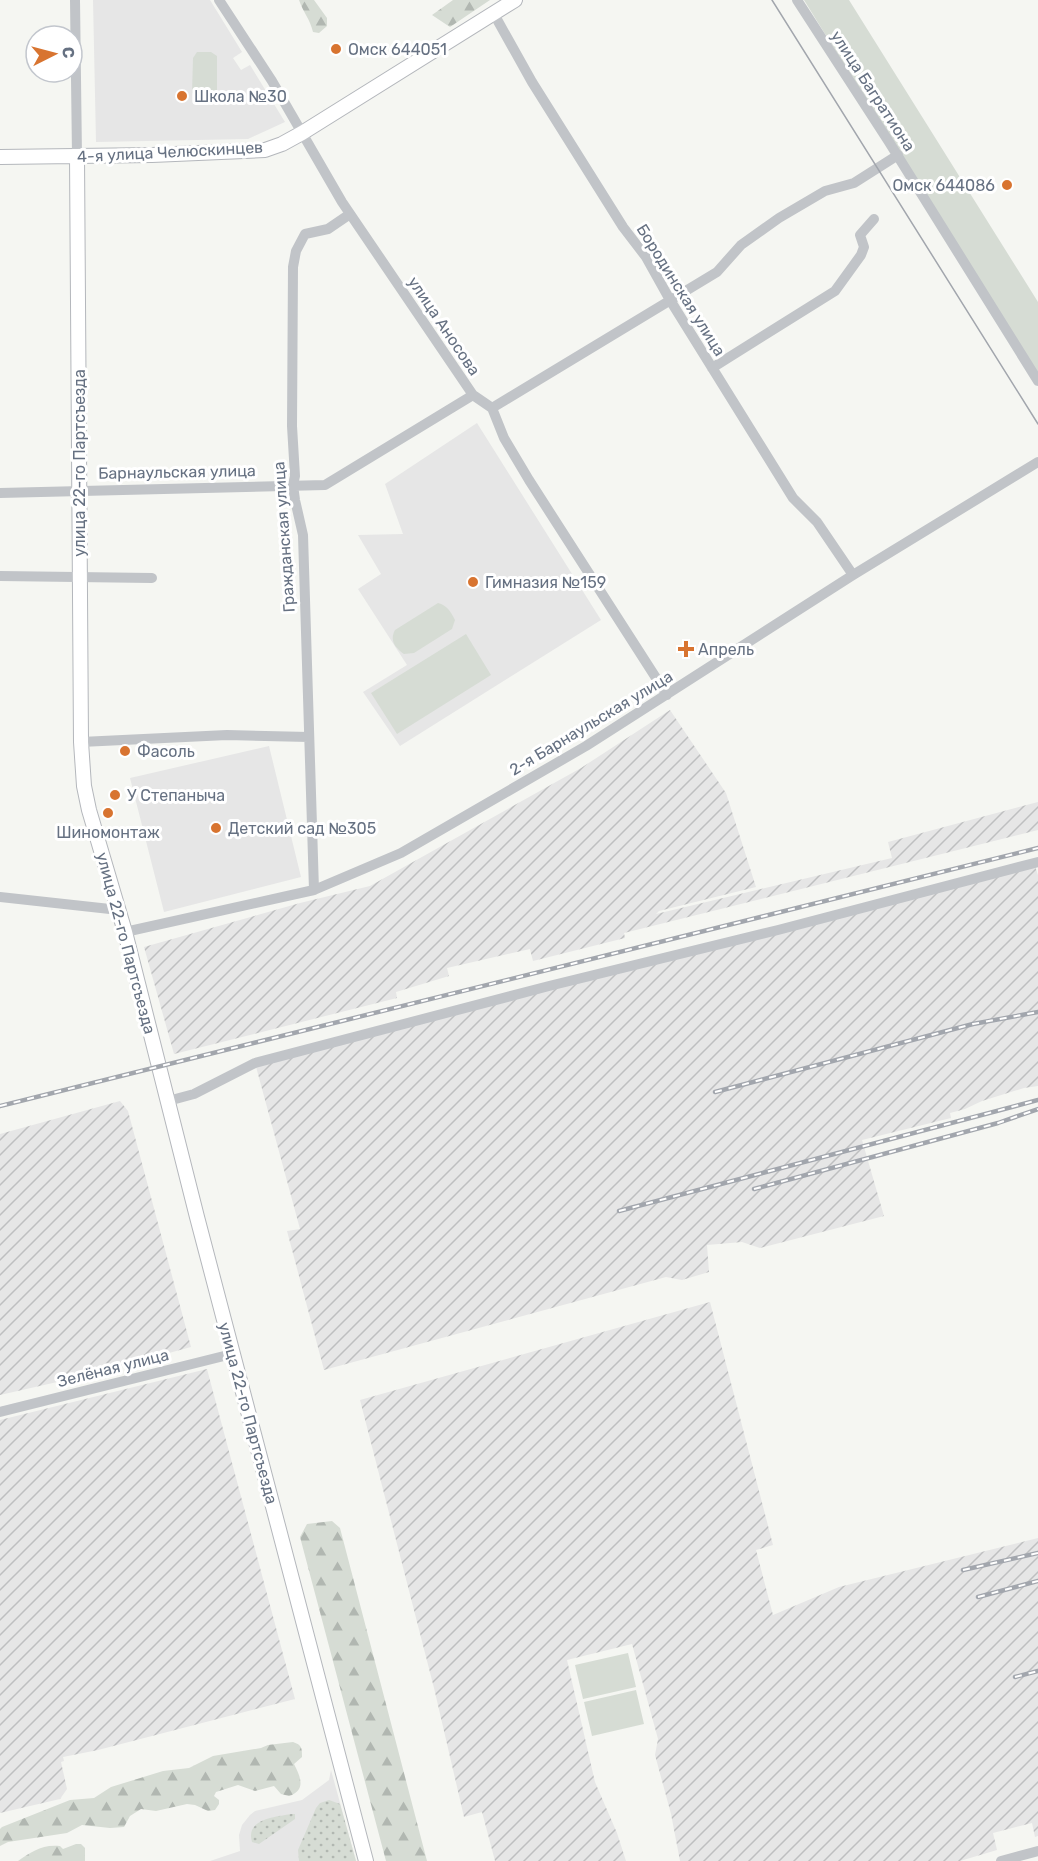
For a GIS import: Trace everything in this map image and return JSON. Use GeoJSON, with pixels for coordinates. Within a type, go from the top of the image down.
{"type":"FeatureCollection","features":[{"type":"Feature","properties":{"kind":"main road","name":"4-я улица Челюскинцев"},"geometry":{"type":"LineString","coordinates":[[0,157],[265,150],[302,133],[494,14],[511,1]]}},
{"type":"Feature","properties":{"kind":"main road","name":"улица 22-го Партсъезда"},"geometry":{"type":"LineString","coordinates":[[77,156],[81,742],[84,786],[125,932],[232,1354],[366,1861]]}},
{"type":"Feature","properties":{"kind":"street","name":"улица 22-го Партсъезда"},"geometry":{"type":"LineString","coordinates":[[75,0],[77,156]]}},
{"type":"Feature","properties":{"kind":"street","name":"улица Аносова"},"geometry":{"type":"LineString","coordinates":[[219,0],[272,81],[350,214],[473,395],[492,408]]}},
{"type":"Feature","properties":{"kind":"street","name":"улица Багратиона"},"geometry":{"type":"LineString","coordinates":[[797,0],[1038,381]]}},
{"type":"Feature","properties":{"kind":"street","name":"Бородинская улица"},"geometry":{"type":"LineString","coordinates":[[494,14],[532,82],[623,227],[646,257],[670,300],[793,498],[817,522],[853,575]]}},
{"type":"Feature","properties":{"kind":"street"},"geometry":{"type":"LineString","coordinates":[[668,695],[529,480],[504,438],[492,408],[717,272],[741,245],[778,218],[825,191],[854,183],[897,155]]}},
{"type":"Feature","properties":{"kind":"street","name":"Гражданская улица"},"geometry":{"type":"LineString","coordinates":[[314,890],[303,535],[293,484],[295,476],[292,426],[292,267],[296,250],[305,234],[328,229],[350,214]]}},
{"type":"Feature","properties":{"kind":"street"},"geometry":{"type":"LineString","coordinates":[[712,368],[835,291],[861,255],[864,247],[860,235],[874,219]]}},
{"type":"Feature","properties":{"kind":"street","name":"Барнаульская улица"},"geometry":{"type":"LineString","coordinates":[[0,494],[293,484],[325,485],[473,395]]}},
{"type":"Feature","properties":{"kind":"street","name":"2-я Барнаульская улица"},"geometry":{"type":"LineString","coordinates":[[125,932],[314,890],[401,853],[586,746],[853,575],[1038,462]]}},
{"type":"Feature","properties":{"kind":"street"},"geometry":{"type":"LineString","coordinates":[[0,576],[152,578]]}},
{"type":"Feature","properties":{"kind":"street"},"geometry":{"type":"LineString","coordinates":[[81,742],[227,735],[309,737]]}},
{"type":"Feature","properties":{"kind":"street"},"geometry":{"type":"LineString","coordinates":[[168,1101],[194,1094],[255,1063],[1038,862]]}},
{"type":"Feature","properties":{"kind":"street"},"geometry":{"type":"LineString","coordinates":[[0,897],[119,910]]}},
{"type":"Feature","properties":{"kind":"street","name":"Зелёная улица"},"geometry":{"type":"LineString","coordinates":[[0,1412],[232,1354]]}},
{"type":"Feature","properties":{"kind":"street"},"geometry":{"type":"LineString","coordinates":[[1001,1861],[1038,1851]]}},
{"type":"Feature","properties":{"kind":"shaded area","name":"Школа №30"},"geometry":{"type":"Polygon","coordinates":[[[93,0],[210,0],[242,52],[233,58],[241,70],[250,65],[285,122],[248,139],[96,142],[93,0]]]}},
{"type":"Feature","properties":{"kind":"shaded area","name":"Гимназия №159"},"geometry":{"type":"Polygon","coordinates":[[[477,423],[601,620],[400,746],[363,692],[407,665],[358,589],[381,574],[358,535],[403,534],[385,484],[477,423]]]}},
{"type":"Feature","properties":{"kind":"shaded area"},"geometry":{"type":"Polygon","coordinates":[[[670,710],[726,793],[756,887],[659,911],[656,914],[892,858],[888,842],[1038,802],[1038,830],[624,933],[625,938],[533,961],[530,949],[447,968],[449,976],[396,992],[397,998],[174,1054],[144,947],[300,903],[370,886],[581,768],[670,710]]]}},
{"type":"Feature","properties":{"kind":"shaded area","name":"Детский сад №305"},"geometry":{"type":"Polygon","coordinates":[[[269,746],[301,877],[164,912],[130,778],[269,746]]]}},
{"type":"Feature","properties":{"kind":"shaded area"},"geometry":{"type":"Polygon","coordinates":[[[1034,863],[1038,875],[1038,1086],[982,1101],[950,1113],[951,1118],[862,1140],[884,1216],[760,1248],[742,1242],[707,1245],[709,1272],[682,1280],[666,1277],[324,1370],[287,1231],[300,1229],[255,1063],[1034,863]]]}},
{"type":"Feature","properties":{"kind":"shaded area"},"geometry":{"type":"Polygon","coordinates":[[[120,1101],[128,1111],[191,1347],[88,1375],[0,1395],[0,1134],[120,1101]]]}},
{"type":"Feature","properties":{"kind":"shaded area"},"geometry":{"type":"Polygon","coordinates":[[[710,1302],[773,1545],[756,1550],[773,1615],[839,1587],[1038,1538],[1038,1836],[1035,1837],[1032,1823],[993,1833],[997,1850],[960,1861],[680,1861],[671,1814],[655,1755],[658,1739],[632,1644],[567,1660],[595,1782],[617,1833],[626,1861],[495,1861],[482,1812],[464,1817],[434,1688],[360,1400],[710,1302]]]}},
{"type":"Feature","properties":{"kind":"shaded area"},"geometry":{"type":"Polygon","coordinates":[[[207,1369],[295,1699],[63,1757],[64,1761],[61,1762],[67,1789],[60,1799],[0,1813],[0,1420],[207,1369]]]}},
{"type":"Feature","properties":{"kind":"shaded area"},"geometry":{"type":"Polygon","coordinates":[[[331,1770],[356,1861],[210,1861],[240,1851],[239,1835],[242,1825],[255,1811],[302,1800],[329,1780],[331,1770]]]}},
{"type":"Feature","properties":{"kind":"green space"},"geometry":{"type":"Polygon","coordinates":[[[299,0],[314,0],[327,18],[327,26],[319,33],[313,32],[299,0]]]}},
{"type":"Feature","properties":{"kind":"green space"},"geometry":{"type":"Polygon","coordinates":[[[453,0],[490,0],[450,27],[432,15],[453,0]]]}},
{"type":"Feature","properties":{"kind":"green space"},"geometry":{"type":"Polygon","coordinates":[[[804,0],[849,0],[1038,302],[1038,378],[804,0]]]}},
{"type":"Feature","properties":{"kind":"green space"},"geometry":{"type":"Polygon","coordinates":[[[197,52],[211,52],[217,56],[217,92],[212,97],[198,97],[192,93],[193,58],[197,52]]]}},
{"type":"Feature","properties":{"kind":"green space"},"geometry":{"type":"Polygon","coordinates":[[[438,603],[446,607],[455,620],[452,629],[414,653],[404,654],[393,641],[395,630],[438,603]]]}},
{"type":"Feature","properties":{"kind":"green space"},"geometry":{"type":"Polygon","coordinates":[[[466,634],[491,675],[397,734],[371,693],[466,634]]]}},
{"type":"Feature","properties":{"kind":"green space"},"geometry":{"type":"Polygon","coordinates":[[[332,1521],[340,1528],[427,1861],[386,1861],[300,1537],[307,1524],[332,1521]]]}},
{"type":"Feature","properties":{"kind":"green space"},"geometry":{"type":"Polygon","coordinates":[[[628,1653],[636,1687],[583,1699],[575,1665],[628,1653]]]}},
{"type":"Feature","properties":{"kind":"green space"},"geometry":{"type":"Polygon","coordinates":[[[636,1690],[644,1724],[592,1736],[584,1702],[636,1690]]]}},
{"type":"Feature","properties":{"kind":"green space"},"geometry":{"type":"Polygon","coordinates":[[[293,1742],[302,1749],[302,1757],[294,1764],[300,1786],[295,1793],[289,1796],[281,1794],[274,1786],[255,1791],[238,1785],[216,1792],[214,1796],[219,1800],[219,1804],[215,1810],[208,1811],[187,1804],[156,1811],[141,1809],[130,1816],[124,1827],[82,1825],[67,1833],[8,1842],[0,1846],[2,1827],[70,1800],[94,1798],[111,1787],[163,1771],[189,1768],[213,1756],[293,1742]]]}},
{"type":"Feature","properties":{"kind":"green space"},"geometry":{"type":"Polygon","coordinates":[[[329,1800],[340,1804],[356,1861],[299,1861],[298,1850],[316,1808],[320,1803],[329,1800]]]}},
{"type":"Feature","properties":{"kind":"green space"},"geometry":{"type":"Polygon","coordinates":[[[295,1814],[295,1819],[259,1844],[252,1842],[251,1834],[257,1824],[263,1820],[295,1814]]]}},
{"type":"Feature","properties":{"kind":"green space"},"geometry":{"type":"Polygon","coordinates":[[[81,1844],[85,1848],[85,1861],[18,1861],[42,1847],[60,1846],[63,1849],[81,1844]]]}},
{"type":"Feature","properties":{"kind":"tram line"},"geometry":{"type":"LineString","coordinates":[[772,0],[1038,424]]}},
{"type":"Feature","properties":{"kind":"railway"},"geometry":{"type":"LineString","coordinates":[[0,1106],[1038,848]]}},
{"type":"Feature","properties":{"kind":"railway"},"geometry":{"type":"LineString","coordinates":[[715,1092],[973,1024],[1038,1012]]}},
{"type":"Feature","properties":{"kind":"railway"},"geometry":{"type":"LineString","coordinates":[[619,1211],[1038,1100]]}},
{"type":"Feature","properties":{"kind":"railway"},"geometry":{"type":"LineString","coordinates":[[754,1189],[998,1123],[1038,1109]]}},
{"type":"Feature","properties":{"kind":"railway"},"geometry":{"type":"LineString","coordinates":[[963,1570],[1038,1553]]}},
{"type":"Feature","properties":{"kind":"railway"},"geometry":{"type":"LineString","coordinates":[[978,1597],[1038,1581]]}},
{"type":"Feature","properties":{"kind":"railway"},"geometry":{"type":"LineString","coordinates":[[1015,1677],[1038,1671]]}},
{"type":"Feature","properties":{"kind":"place","name":"Омск 644051"},"geometry":{"type":"Point","coordinates":[336,49]}},
{"type":"Feature","properties":{"kind":"place","name":"Школа №30"},"geometry":{"type":"Point","coordinates":[182,96]}},
{"type":"Feature","properties":{"kind":"place","name":"Омск 644086"},"geometry":{"type":"Point","coordinates":[1007,185]}},
{"type":"Feature","properties":{"kind":"place","name":"Гимназия №159"},"geometry":{"type":"Point","coordinates":[473,582]}},
{"type":"Feature","properties":{"kind":"place","name":"Апрель"},"geometry":{"type":"Point","coordinates":[686,649]}},
{"type":"Feature","properties":{"kind":"place","name":"Фасоль"},"geometry":{"type":"Point","coordinates":[125,751]}},
{"type":"Feature","properties":{"kind":"place","name":"У Степаныча"},"geometry":{"type":"Point","coordinates":[115,795]}},
{"type":"Feature","properties":{"kind":"place","name":"Шиномонтаж"},"geometry":{"type":"Point","coordinates":[108,813]}},
{"type":"Feature","properties":{"kind":"place","name":"Детский сад №305"},"geometry":{"type":"Point","coordinates":[216,828]}}]}
